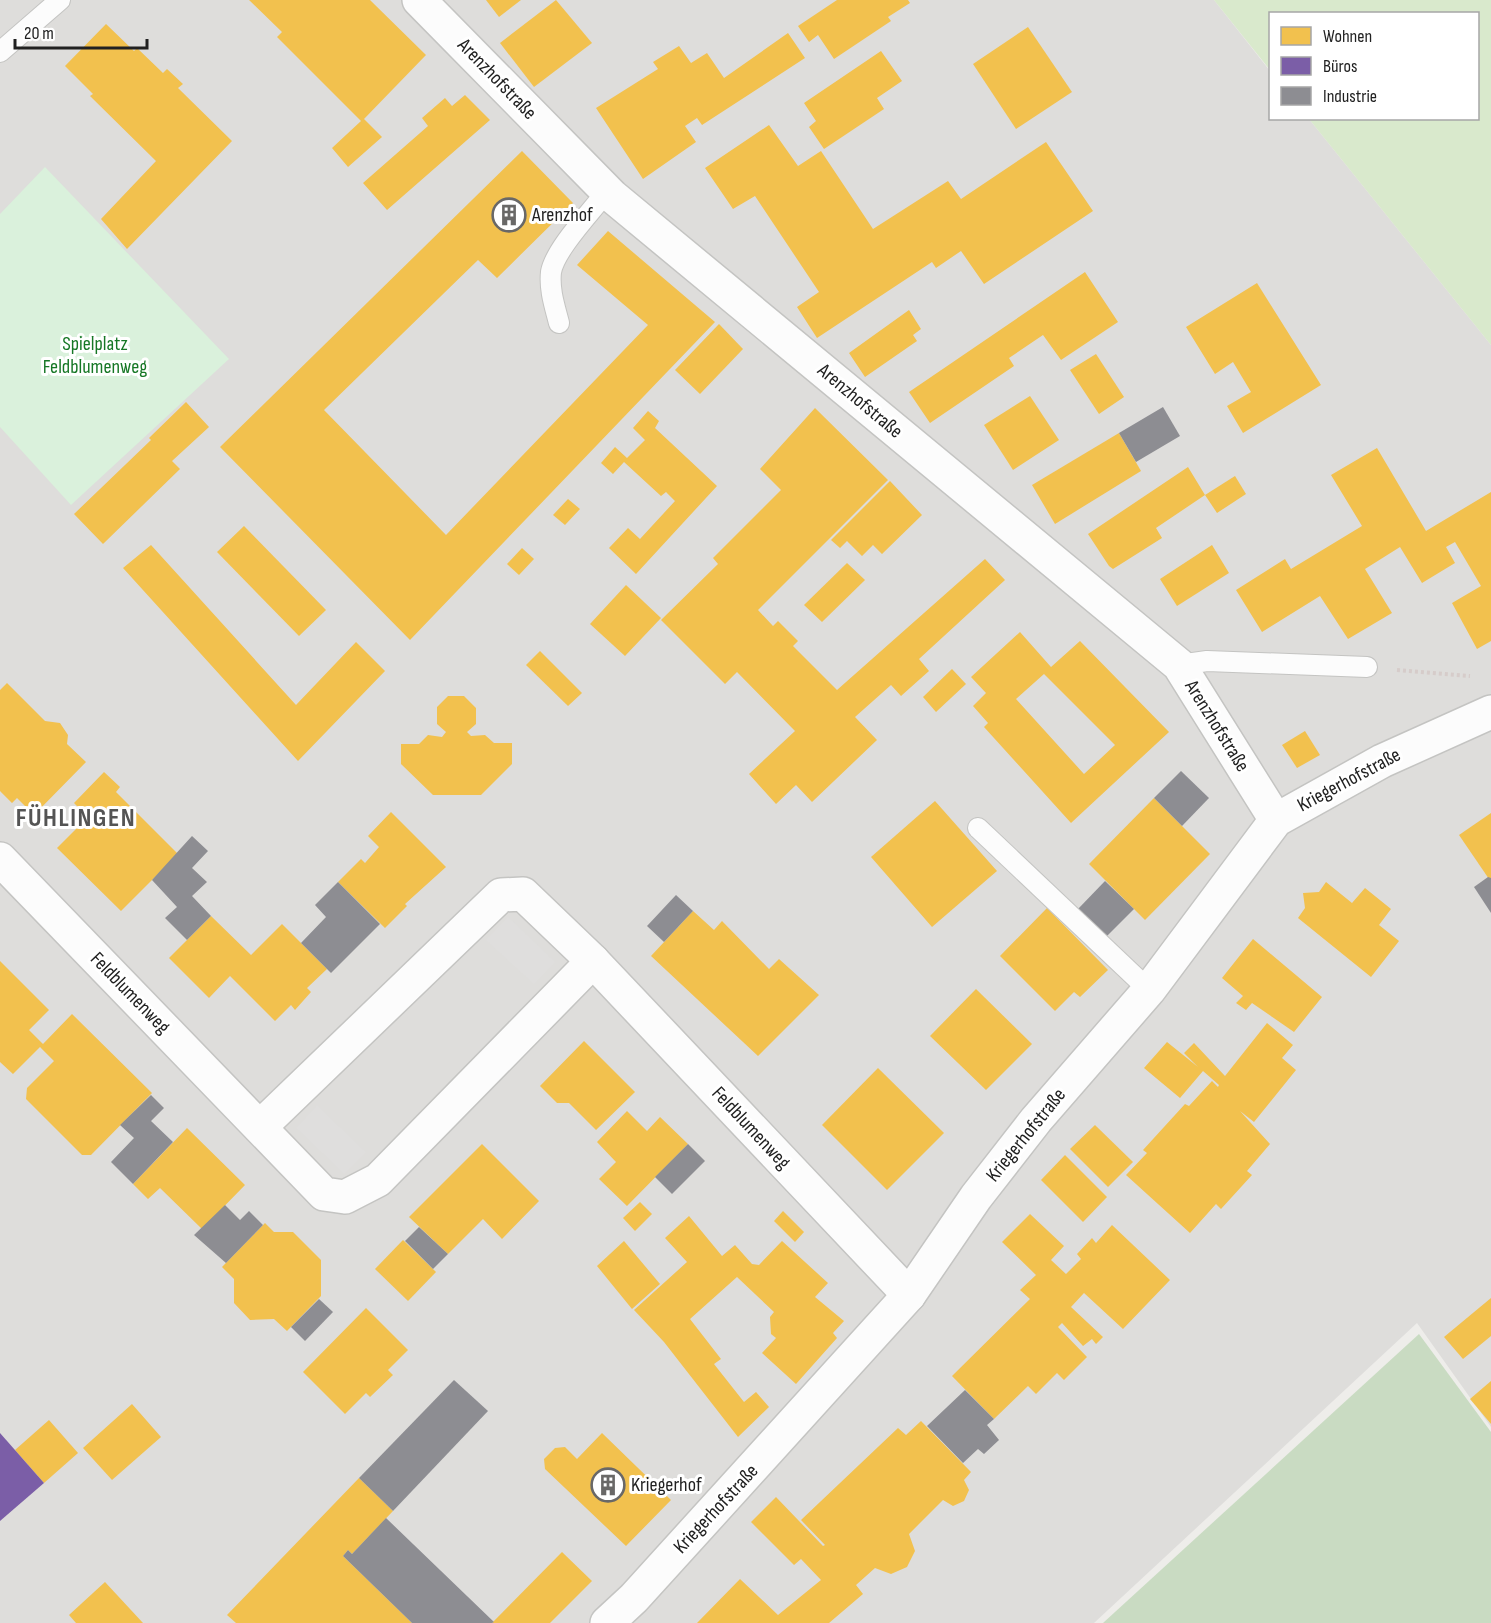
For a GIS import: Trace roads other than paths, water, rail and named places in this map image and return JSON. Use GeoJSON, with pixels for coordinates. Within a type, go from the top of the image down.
{"type":"FeatureCollection","features":[{"type":"Feature","properties":{"kind":"street","name":"Arenzhofstraße"},"geometry":{"type":"LineString","coordinates":[[419,0],[607,191],[1179,665],[1276,820]]}},
{"type":"Feature","properties":{"kind":"street","name":"Kriegerhofstraße"},"geometry":{"type":"LineString","coordinates":[[608,1623],[642,1590],[909,1295],[976,1197],[1029,1128],[1149,990],[1276,820],[1382,761],[1491,712]]}},
{"type":"Feature","properties":{"kind":"street","name":"Feldblumenweg"},"geometry":{"type":"LineString","coordinates":[[0,859],[324,1194],[345,1197],[378,1179],[593,961]]}},
{"type":"Feature","properties":{"kind":"street","name":"Feldblumenweg"},"geometry":{"type":"LineString","coordinates":[[260,1127],[501,895],[523,894],[593,961],[909,1295]]}},
{"type":"Feature","properties":{"kind":"lane"},"geometry":{"type":"LineString","coordinates":[[0,52],[60,0]]}},
{"type":"Feature","properties":{"kind":"lane"},"geometry":{"type":"LineString","coordinates":[[559,323],[551,293],[551,271],[559,255],[607,191]]}},
{"type":"Feature","properties":{"kind":"lane"},"geometry":{"type":"LineString","coordinates":[[1179,665],[1207,661],[1366,667]]}},
{"type":"Feature","properties":{"kind":"lane"},"geometry":{"type":"LineString","coordinates":[[978,828],[1149,990]]}},
{"type":"Feature","properties":{"kind":"place","name":"Arenzhof"},"geometry":{"type":"Point","coordinates":[509,215]}},
{"type":"Feature","properties":{"kind":"place","name":"Kriegerhof"},"geometry":{"type":"Point","coordinates":[608,1485]}},
{"type":"Feature","properties":{"kind":"district","name":"FÜHLINGEN"},"geometry":{"type":"Point","coordinates":[76,818]}},
{"type":"Feature","properties":{"kind":"park label","name":"Spielplatz Feldblumenweg"},"geometry":{"type":"Point","coordinates":[95,356]}}]}
